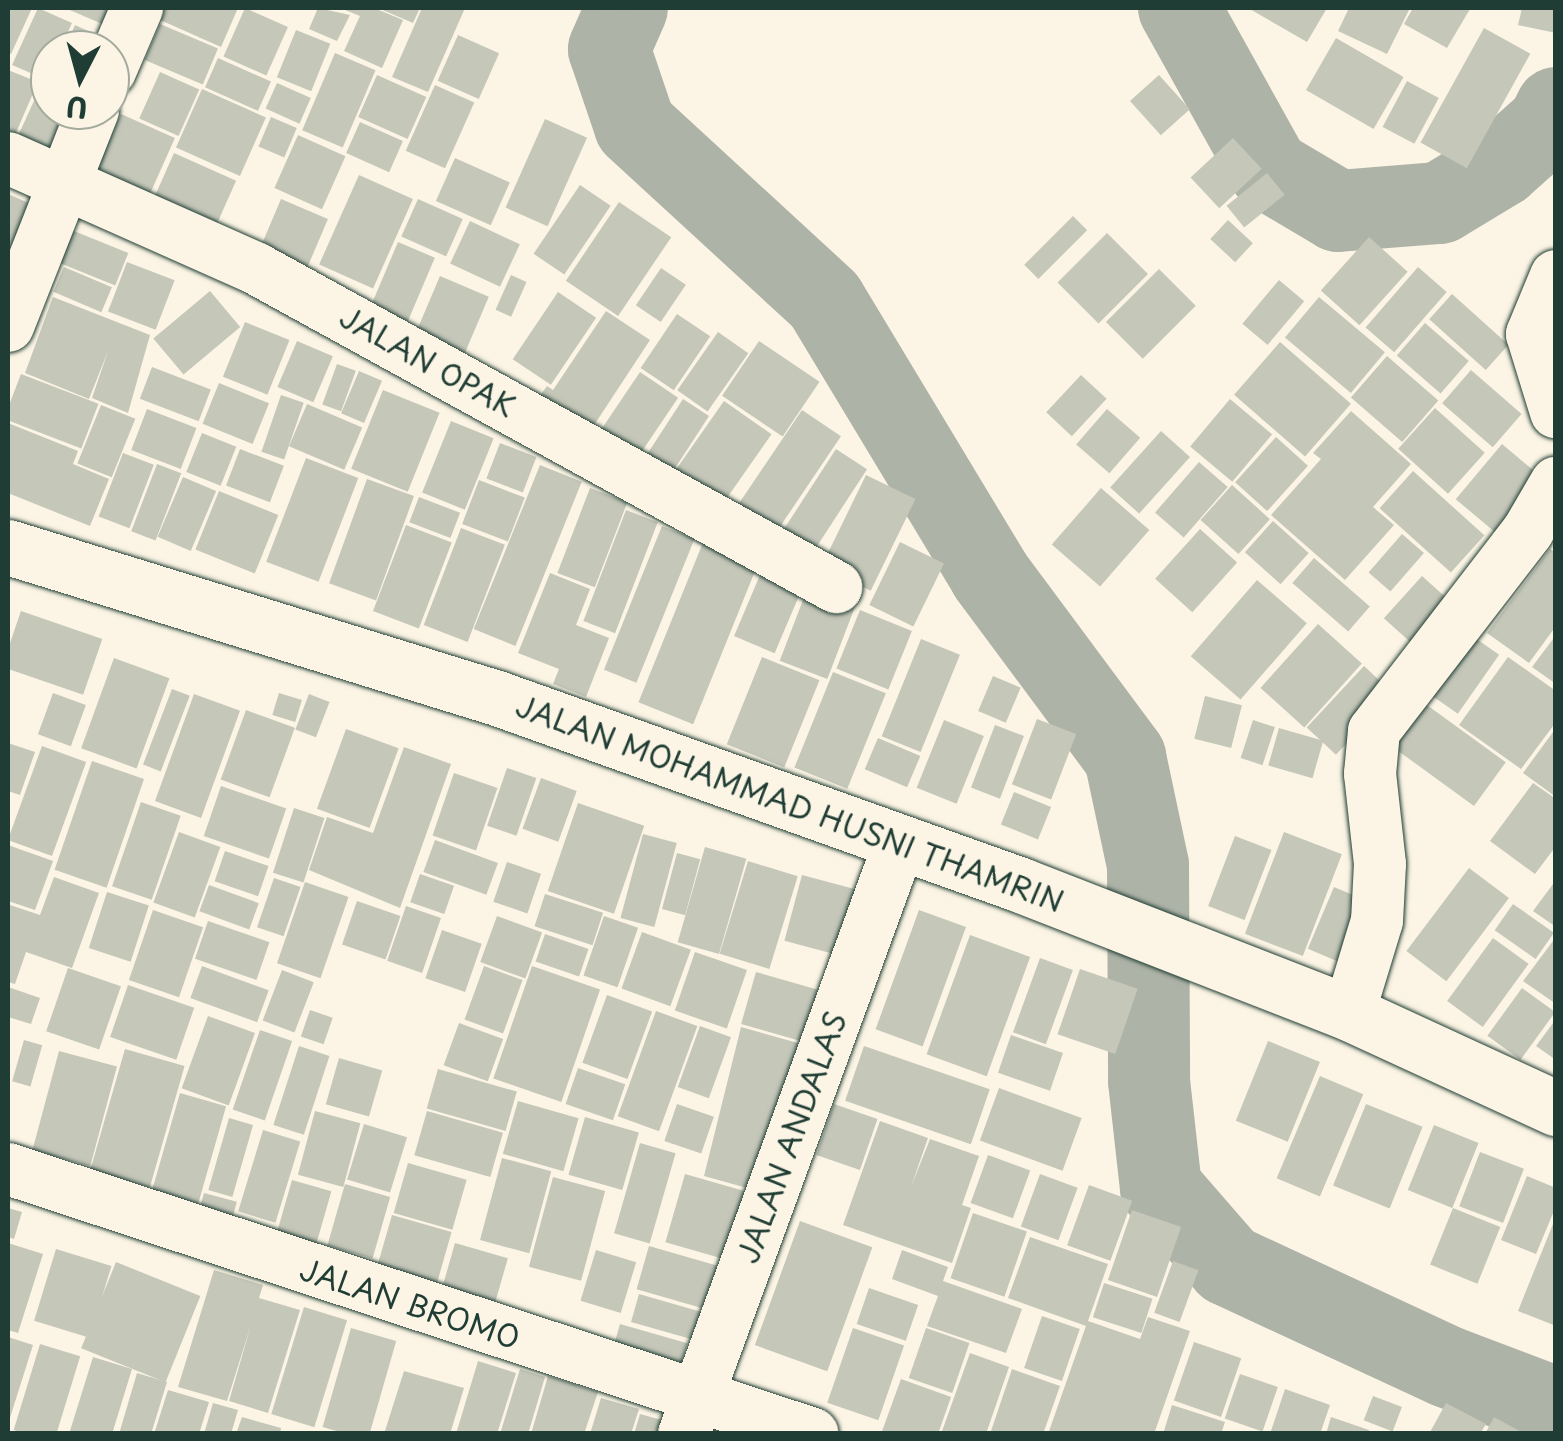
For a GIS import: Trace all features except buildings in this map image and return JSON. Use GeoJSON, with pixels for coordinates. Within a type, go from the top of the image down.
{"type":"FeatureCollection","features":[{"type":"Feature","properties":{"kind":"street"},"geometry":{"type":"LineString","coordinates":[[8,326],[84,130]]}},
{"type":"Feature","properties":{"kind":"street","name":"JALAN OPAK"},"geometry":{"type":"LineString","coordinates":[[8,158],[257,269],[455,373],[836,587]]}},
{"type":"Feature","properties":{"kind":"street"},"geometry":{"type":"LineString","coordinates":[[1556,276],[1532,334],[1556,412]]}},
{"type":"Feature","properties":{"kind":"street"},"geometry":{"type":"LineString","coordinates":[[1349,1013],[1378,922],[1380,864],[1370,774],[1374,731],[1528,531],[1556,482]]}},
{"type":"Feature","properties":{"kind":"street","name":"JALAN MOHAMMAD HUSNI THAMRIN"},"geometry":{"type":"LineString","coordinates":[[8,547],[497,698],[1122,922],[1349,1013],[1556,1108]]}},
{"type":"Feature","properties":{"kind":"street","name":"JALAN ANDALAS"},"geometry":{"type":"LineString","coordinates":[[691,1412],[900,842]]}},
{"type":"Feature","properties":{"kind":"street","name":"JALAN BROMO"},"geometry":{"type":"LineString","coordinates":[[8,1169],[373,1294],[691,1412],[813,1434]]}},
{"type":"Feature","properties":{"kind":"waterway"},"geometry":{"type":"LineString","coordinates":[[627,8],[609,49],[635,126],[825,301],[990,575],[1125,757],[1148,865],[1149,1081],[1161,1188],[1228,1265],[1448,1367],[1556,1408]]}},
{"type":"Feature","properties":{"kind":"waterway"},"geometry":{"type":"LineString","coordinates":[[1179,8],[1269,170],[1338,211],[1440,203],[1501,166],[1548,124],[1556,108]]}}]}
